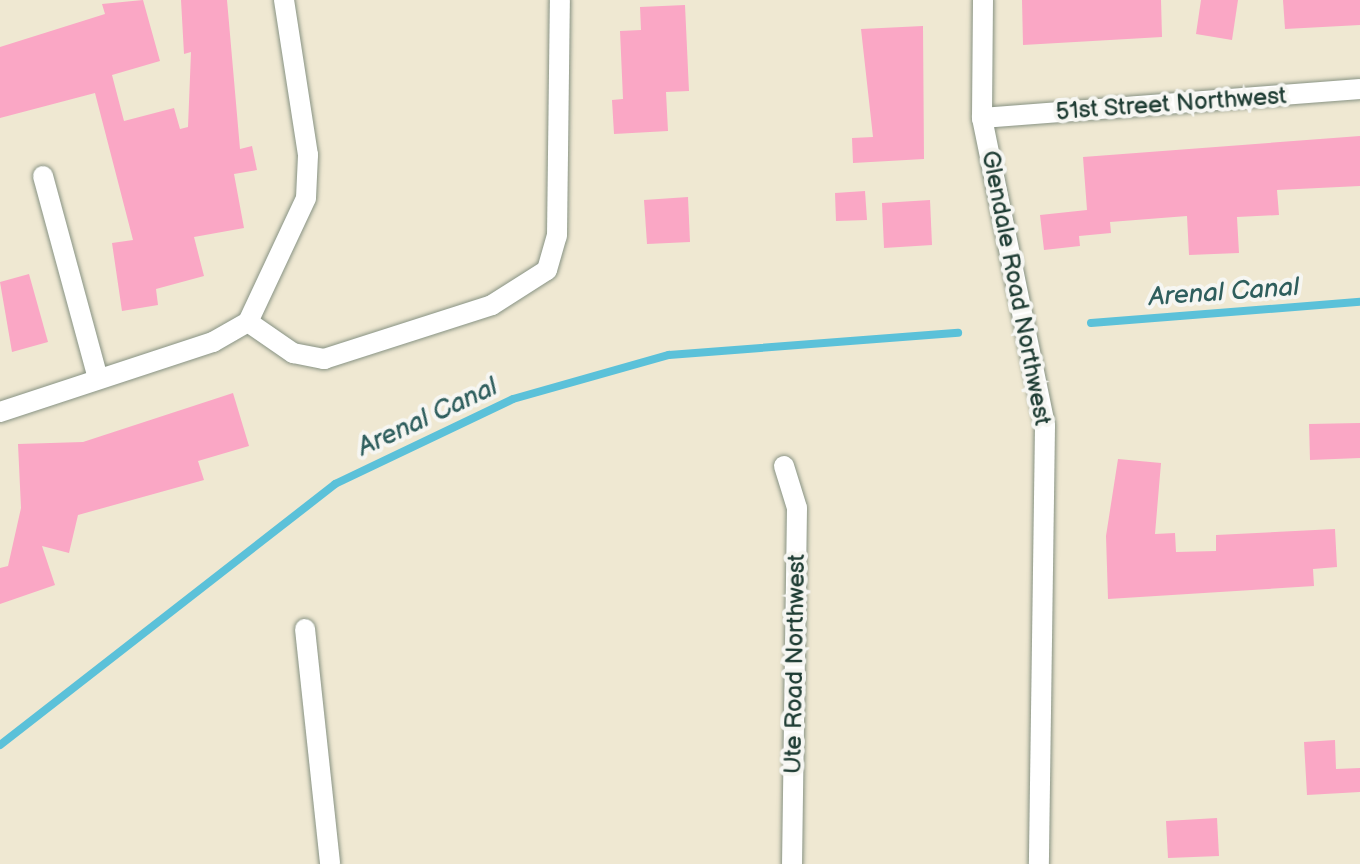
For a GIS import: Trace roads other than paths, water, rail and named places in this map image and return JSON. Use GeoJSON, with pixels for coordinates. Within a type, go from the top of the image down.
{"type":"FeatureCollection","features":[{"type":"Feature","properties":{"kind":"street"},"geometry":{"type":"LineString","coordinates":[[0,412],[213,342],[248,322],[306,198],[306,143],[284,0]]}},
{"type":"Feature","properties":{"kind":"street"},"geometry":{"type":"LineString","coordinates":[[248,322],[293,353],[324,359],[492,305],[547,270],[557,236],[560,0]]}},
{"type":"Feature","properties":{"kind":"street","name":"Glendale Road Northwest"},"geometry":{"type":"LineString","coordinates":[[983,0],[982,118],[1045,426],[1039,864]]}},
{"type":"Feature","properties":{"kind":"street","name":"51st Street Northwest"},"geometry":{"type":"LineString","coordinates":[[982,118],[1360,89]]}},
{"type":"Feature","properties":{"kind":"street"},"geometry":{"type":"LineString","coordinates":[[43,176],[98,378]]}},
{"type":"Feature","properties":{"kind":"street","name":"Ute Road Northwest"},"geometry":{"type":"LineString","coordinates":[[784,466],[797,508],[792,864]]}},
{"type":"Feature","properties":{"kind":"street"},"geometry":{"type":"LineString","coordinates":[[305,629],[330,864]]}},
{"type":"Feature","properties":{"kind":"waterway","name":"Arenal Canal"},"geometry":{"type":"LineString","coordinates":[[1091,323],[1360,302]]}},
{"type":"Feature","properties":{"kind":"waterway","name":"Arenal Canal"},"geometry":{"type":"LineString","coordinates":[[0,745],[335,484],[513,399],[669,355],[958,333]]}}]}
